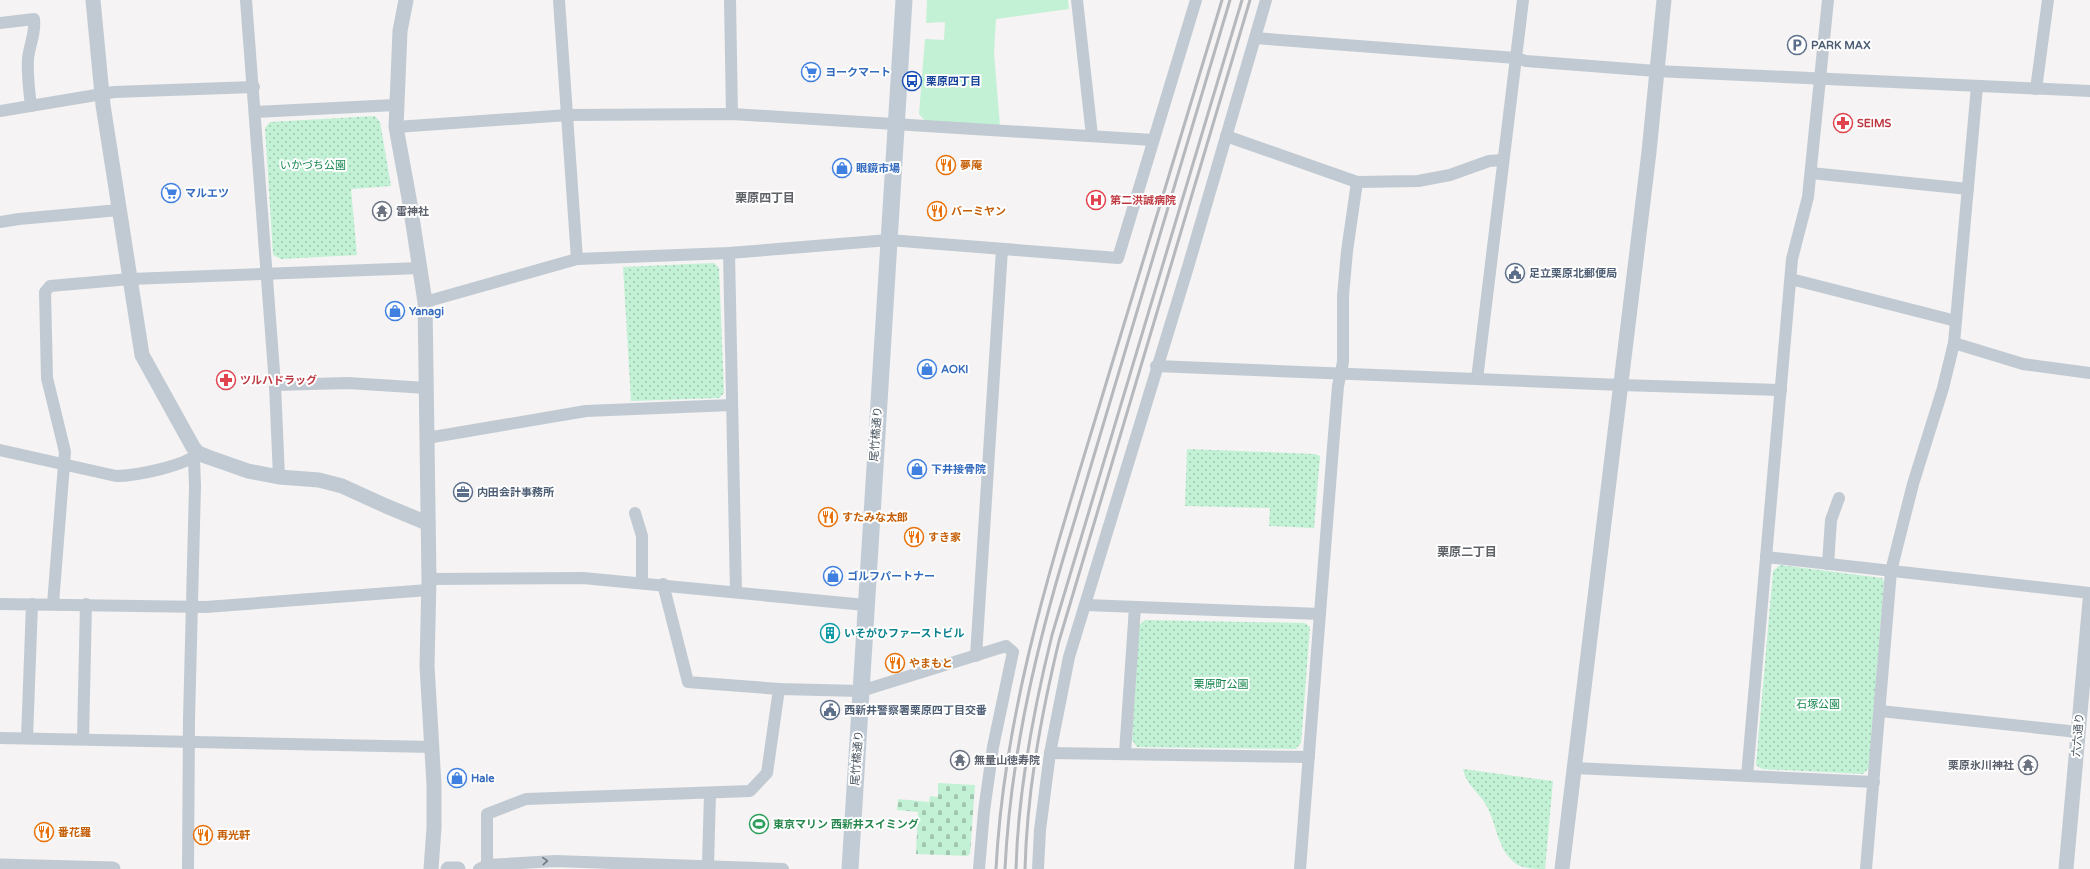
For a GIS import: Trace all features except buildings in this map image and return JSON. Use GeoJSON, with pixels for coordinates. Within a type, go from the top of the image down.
{"type":"FeatureCollection","features":[{"type":"Feature","properties":{"kind":"main road","name":"尾竹橋通り"},"geometry":{"type":"LineString","coordinates":[[850,869],[865,605],[904,0]]}},
{"type":"Feature","properties":{"kind":"street"},"geometry":{"type":"LineString","coordinates":[[93,0],[102,94],[142,355],[196,456],[189,742],[188,869]]}},
{"type":"Feature","properties":{"kind":"street"},"geometry":{"type":"LineString","coordinates":[[246,0],[254,87],[275,385],[279,477]]}},
{"type":"Feature","properties":{"kind":"street"},"geometry":{"type":"LineString","coordinates":[[409,0],[400,30],[395,105],[396,127],[425,302],[428,584],[427,666],[432,746],[434,828],[431,869]]}},
{"type":"Feature","properties":{"kind":"street"},"geometry":{"type":"LineString","coordinates":[[559,0],[577,259]]}},
{"type":"Feature","properties":{"kind":"street"},"geometry":{"type":"LineString","coordinates":[[730,0],[732,114]]}},
{"type":"Feature","properties":{"kind":"street"},"geometry":{"type":"LineString","coordinates":[[1077,0],[1092,136]]}},
{"type":"Feature","properties":{"kind":"street"},"geometry":{"type":"LineString","coordinates":[[425,302],[577,259],[729,253],[889,240],[1118,258],[1196,0]]}},
{"type":"Feature","properties":{"kind":"street"},"geometry":{"type":"LineString","coordinates":[[1038,869],[1040,830],[1050,753],[1069,657],[1086,605],[1266,0]]}},
{"type":"Feature","properties":{"kind":"street"},"geometry":{"type":"LineString","coordinates":[[1477,379],[1523,0]]}},
{"type":"Feature","properties":{"kind":"street"},"geometry":{"type":"LineString","coordinates":[[1562,869],[1649,152],[1664,0]]}},
{"type":"Feature","properties":{"kind":"street"},"geometry":{"type":"LineString","coordinates":[[1747,776],[1782,390],[1792,259],[1808,197],[1828,0]]}},
{"type":"Feature","properties":{"kind":"street"},"geometry":{"type":"LineString","coordinates":[[2036,89],[2048,0]]}},
{"type":"Feature","properties":{"kind":"street"},"geometry":{"type":"LineString","coordinates":[[0,23],[34,19],[35,27],[28,58],[28,79],[31,106]]}},
{"type":"Feature","properties":{"kind":"street"},"geometry":{"type":"LineString","coordinates":[[1255,38],[1516,58],[1526,61],[1656,71],[2090,91]]}},
{"type":"Feature","properties":{"kind":"street"},"geometry":{"type":"LineString","coordinates":[[1866,869],[1891,571],[1913,484],[1943,388],[1954,343],[1977,86]]}},
{"type":"Feature","properties":{"kind":"street"},"geometry":{"type":"LineString","coordinates":[[0,110],[102,94],[158,90],[254,87]]}},
{"type":"Feature","properties":{"kind":"street"},"geometry":{"type":"LineString","coordinates":[[255,112],[395,105]]}},
{"type":"Feature","properties":{"kind":"street"},"geometry":{"type":"LineString","coordinates":[[396,127],[568,116],[732,114],[1153,140]]}},
{"type":"Feature","properties":{"kind":"street"},"geometry":{"type":"LineString","coordinates":[[1226,136],[1357,182],[1418,181],[1450,176],[1489,160],[1503,160]]}},
{"type":"Feature","properties":{"kind":"street"},"geometry":{"type":"LineString","coordinates":[[1811,173],[1968,189]]}},
{"type":"Feature","properties":{"kind":"street"},"geometry":{"type":"LineString","coordinates":[[1300,869],[1333,447],[1341,374],[1344,288],[1357,182]]}},
{"type":"Feature","properties":{"kind":"street"},"geometry":{"type":"LineString","coordinates":[[0,222],[119,210]]}},
{"type":"Feature","properties":{"kind":"street"},"geometry":{"type":"LineString","coordinates":[[976,656],[1002,249]]}},
{"type":"Feature","properties":{"kind":"street"},"geometry":{"type":"LineString","coordinates":[[729,253],[736,592]]}},
{"type":"Feature","properties":{"kind":"street"},"geometry":{"type":"LineString","coordinates":[[53,604],[65,452],[46,378],[45,292],[50,286],[130,279],[420,268]]}},
{"type":"Feature","properties":{"kind":"street"},"geometry":{"type":"LineString","coordinates":[[1791,279],[1956,321]]}},
{"type":"Feature","properties":{"kind":"street"},"geometry":{"type":"LineString","coordinates":[[1954,343],[2023,364],[2090,373]]}},
{"type":"Feature","properties":{"kind":"street"},"geometry":{"type":"LineString","coordinates":[[1156,366],[1782,390]]}},
{"type":"Feature","properties":{"kind":"street"},"geometry":{"type":"LineString","coordinates":[[275,385],[348,383],[426,388]]}},
{"type":"Feature","properties":{"kind":"street"},"geometry":{"type":"LineString","coordinates":[[427,438],[586,411],[732,405]]}},
{"type":"Feature","properties":{"kind":"street"},"geometry":{"type":"LineString","coordinates":[[0,450],[116,476],[134,476],[196,456],[248,471],[279,477],[319,480],[342,486],[386,506],[427,522]]}},
{"type":"Feature","properties":{"kind":"street"},"geometry":{"type":"LineString","coordinates":[[1828,564],[1831,520],[1839,498]]}},
{"type":"Feature","properties":{"kind":"street"},"geometry":{"type":"LineString","coordinates":[[635,513],[642,536],[642,582]]}},
{"type":"Feature","properties":{"kind":"street"},"geometry":{"type":"LineString","coordinates":[[1766,557],[2090,593]]}},
{"type":"Feature","properties":{"kind":"street"},"geometry":{"type":"LineString","coordinates":[[0,604],[86,604],[192,607],[428,584],[582,578],[663,584],[865,605]]}},
{"type":"Feature","properties":{"kind":"street"},"geometry":{"type":"LineString","coordinates":[[663,584],[688,682],[779,689],[861,691],[1006,646],[1013,652],[994,747],[984,811],[980,869]]}},
{"type":"Feature","properties":{"kind":"street","name":"六六通り"},"geometry":{"type":"LineString","coordinates":[[2066,869],[2090,600]]}},
{"type":"Feature","properties":{"kind":"street"},"geometry":{"type":"LineString","coordinates":[[27,738],[32,604]]}},
{"type":"Feature","properties":{"kind":"street"},"geometry":{"type":"LineString","coordinates":[[83,739],[86,604]]}},
{"type":"Feature","properties":{"kind":"street"},"geometry":{"type":"LineString","coordinates":[[1086,605],[1320,614]]}},
{"type":"Feature","properties":{"kind":"street"},"geometry":{"type":"LineString","coordinates":[[1125,754],[1135,608]]}},
{"type":"Feature","properties":{"kind":"street"},"geometry":{"type":"LineString","coordinates":[[779,689],[767,773],[750,791],[526,799],[487,814],[483,867],[555,861],[783,869]]}},
{"type":"Feature","properties":{"kind":"street"},"geometry":{"type":"LineString","coordinates":[[1880,711],[2078,732]]}},
{"type":"Feature","properties":{"kind":"street"},"geometry":{"type":"LineString","coordinates":[[0,738],[432,746]]}},
{"type":"Feature","properties":{"kind":"street"},"geometry":{"type":"LineString","coordinates":[[1050,753],[1309,757]]}},
{"type":"Feature","properties":{"kind":"street"},"geometry":{"type":"LineString","coordinates":[[1574,768],[1874,782]]}},
{"type":"Feature","properties":{"kind":"street"},"geometry":{"type":"LineString","coordinates":[[708,866],[710,793]]}},
{"type":"Feature","properties":{"kind":"street"},"geometry":{"type":"LineString","coordinates":[[0,866],[113,869]]}},
{"type":"Feature","properties":{"kind":"street"},"geometry":{"type":"LineString","coordinates":[[448,869],[458,869]]}},
{"type":"Feature","properties":{"kind":"green space"},"geometry":{"type":"Polygon","coordinates":[[[927,0],[1068,0],[1069,9],[996,19],[994,53],[1000,126],[928,124],[919,114],[925,39],[944,40],[945,22],[926,23],[927,0]]]}},
{"type":"Feature","properties":{"kind":"green space","name":"いかづち公園"},"geometry":{"type":"Polygon","coordinates":[[[375,116],[380,122],[391,186],[351,189],[357,255],[281,259],[273,255],[265,128],[270,122],[375,116]]]}},
{"type":"Feature","properties":{"kind":"green space"},"geometry":{"type":"Polygon","coordinates":[[[714,263],[719,268],[724,393],[719,398],[631,401],[623,267],[714,263]]]}},
{"type":"Feature","properties":{"kind":"green space"},"geometry":{"type":"Polygon","coordinates":[[[1187,449],[1315,454],[1320,456],[1314,528],[1269,526],[1270,508],[1185,506],[1187,449]]]}},
{"type":"Feature","properties":{"kind":"green space","name":"石塚公園"},"geometry":{"type":"Polygon","coordinates":[[[1780,565],[1882,578],[1884,582],[1869,768],[1863,774],[1762,769],[1756,765],[1773,571],[1780,565]]]}},
{"type":"Feature","properties":{"kind":"green space","name":"栗原町公園"},"geometry":{"type":"Polygon","coordinates":[[[1145,620],[1305,623],[1310,627],[1301,743],[1296,749],[1137,747],[1132,740],[1139,625],[1145,620]]]}},
{"type":"Feature","properties":{"kind":"green space"},"geometry":{"type":"Polygon","coordinates":[[[1463,769],[1553,781],[1545,869],[1525,868],[1515,863],[1504,851],[1490,812],[1466,779],[1463,769]]]}},
{"type":"Feature","properties":{"kind":"green space"},"geometry":{"type":"Polygon","coordinates":[[[938,783],[975,785],[970,854],[967,856],[916,854],[918,812],[897,810],[898,799],[929,802],[930,796],[938,797],[938,783]]]}},
{"type":"Feature","properties":{"kind":"railway"},"geometry":{"type":"LineString","coordinates":[[996,869],[1001,811],[1019,697],[1046,586],[1078,475],[1222,0]]}},
{"type":"Feature","properties":{"kind":"railway"},"geometry":{"type":"LineString","coordinates":[[1005,869],[1017,754],[1032,678],[1050,603],[1230,0]]}},
{"type":"Feature","properties":{"kind":"railway"},"geometry":{"type":"LineString","coordinates":[[1016,869],[1017,839],[1023,781],[1033,722],[1052,635],[1242,0]]}},
{"type":"Feature","properties":{"kind":"railway"},"geometry":{"type":"LineString","coordinates":[[1025,869],[1026,840],[1036,754],[1046,697],[1059,641],[1250,0]]}},
{"type":"Feature","properties":{"kind":"place","name":"PARK MAX"},"geometry":{"type":"Point","coordinates":[1797,45]}},
{"type":"Feature","properties":{"kind":"place","name":"ヨークマート"},"geometry":{"type":"Point","coordinates":[811,72]}},
{"type":"Feature","properties":{"kind":"place","name":"栗原四丁目"},"geometry":{"type":"Point","coordinates":[912,81]}},
{"type":"Feature","properties":{"kind":"place","name":"SEIMS"},"geometry":{"type":"Point","coordinates":[1843,123]}},
{"type":"Feature","properties":{"kind":"place","name":"夢庵"},"geometry":{"type":"Point","coordinates":[946,165]}},
{"type":"Feature","properties":{"kind":"place","name":"眼鏡市場"},"geometry":{"type":"Point","coordinates":[842,168]}},
{"type":"Feature","properties":{"kind":"place","name":"マルエツ"},"geometry":{"type":"Point","coordinates":[171,193]}},
{"type":"Feature","properties":{"kind":"place","name":"第二洪誠病院"},"geometry":{"type":"Point","coordinates":[1096,200]}},
{"type":"Feature","properties":{"kind":"place","name":"雷神社"},"geometry":{"type":"Point","coordinates":[382,211]}},
{"type":"Feature","properties":{"kind":"place","name":"バーミヤン"},"geometry":{"type":"Point","coordinates":[937,211]}},
{"type":"Feature","properties":{"kind":"place","name":"足立栗原北郵便局"},"geometry":{"type":"Point","coordinates":[1515,273]}},
{"type":"Feature","properties":{"kind":"place","name":"Yanagi"},"geometry":{"type":"Point","coordinates":[395,311]}},
{"type":"Feature","properties":{"kind":"place","name":"AOKI"},"geometry":{"type":"Point","coordinates":[927,369]}},
{"type":"Feature","properties":{"kind":"place","name":"ツルハドラッグ"},"geometry":{"type":"Point","coordinates":[226,380]}},
{"type":"Feature","properties":{"kind":"place","name":"下井接骨院"},"geometry":{"type":"Point","coordinates":[917,469]}},
{"type":"Feature","properties":{"kind":"place","name":"内田会計事務所"},"geometry":{"type":"Point","coordinates":[463,492]}},
{"type":"Feature","properties":{"kind":"place","name":"すたみな太郎"},"geometry":{"type":"Point","coordinates":[828,517]}},
{"type":"Feature","properties":{"kind":"place","name":"すき家"},"geometry":{"type":"Point","coordinates":[914,537]}},
{"type":"Feature","properties":{"kind":"place","name":"ゴルフパートナー"},"geometry":{"type":"Point","coordinates":[833,576]}},
{"type":"Feature","properties":{"kind":"place","name":"いそがひファーストビル"},"geometry":{"type":"Point","coordinates":[830,633]}},
{"type":"Feature","properties":{"kind":"place","name":"やまもと"},"geometry":{"type":"Point","coordinates":[895,663]}},
{"type":"Feature","properties":{"kind":"place","name":"西新井警察署栗原四丁目交番"},"geometry":{"type":"Point","coordinates":[830,710]}},
{"type":"Feature","properties":{"kind":"place","name":"無量山徳寿院"},"geometry":{"type":"Point","coordinates":[960,760]}},
{"type":"Feature","properties":{"kind":"place","name":"栗原氷川神社"},"geometry":{"type":"Point","coordinates":[2028,765]}},
{"type":"Feature","properties":{"kind":"place","name":"Hale"},"geometry":{"type":"Point","coordinates":[457,778]}},
{"type":"Feature","properties":{"kind":"place","name":"東京マリン 西新井スイミング"},"geometry":{"type":"Point","coordinates":[759,824]}},
{"type":"Feature","properties":{"kind":"place","name":"番花羅"},"geometry":{"type":"Point","coordinates":[44,832]}},
{"type":"Feature","properties":{"kind":"place","name":"再光軒"},"geometry":{"type":"Point","coordinates":[203,835]}},
{"type":"Feature","properties":{"kind":"district","name":"栗原四丁目"},"geometry":{"type":"Point","coordinates":[765,198]}},
{"type":"Feature","properties":{"kind":"district","name":"栗原二丁目"},"geometry":{"type":"Point","coordinates":[1467,552]}}]}
